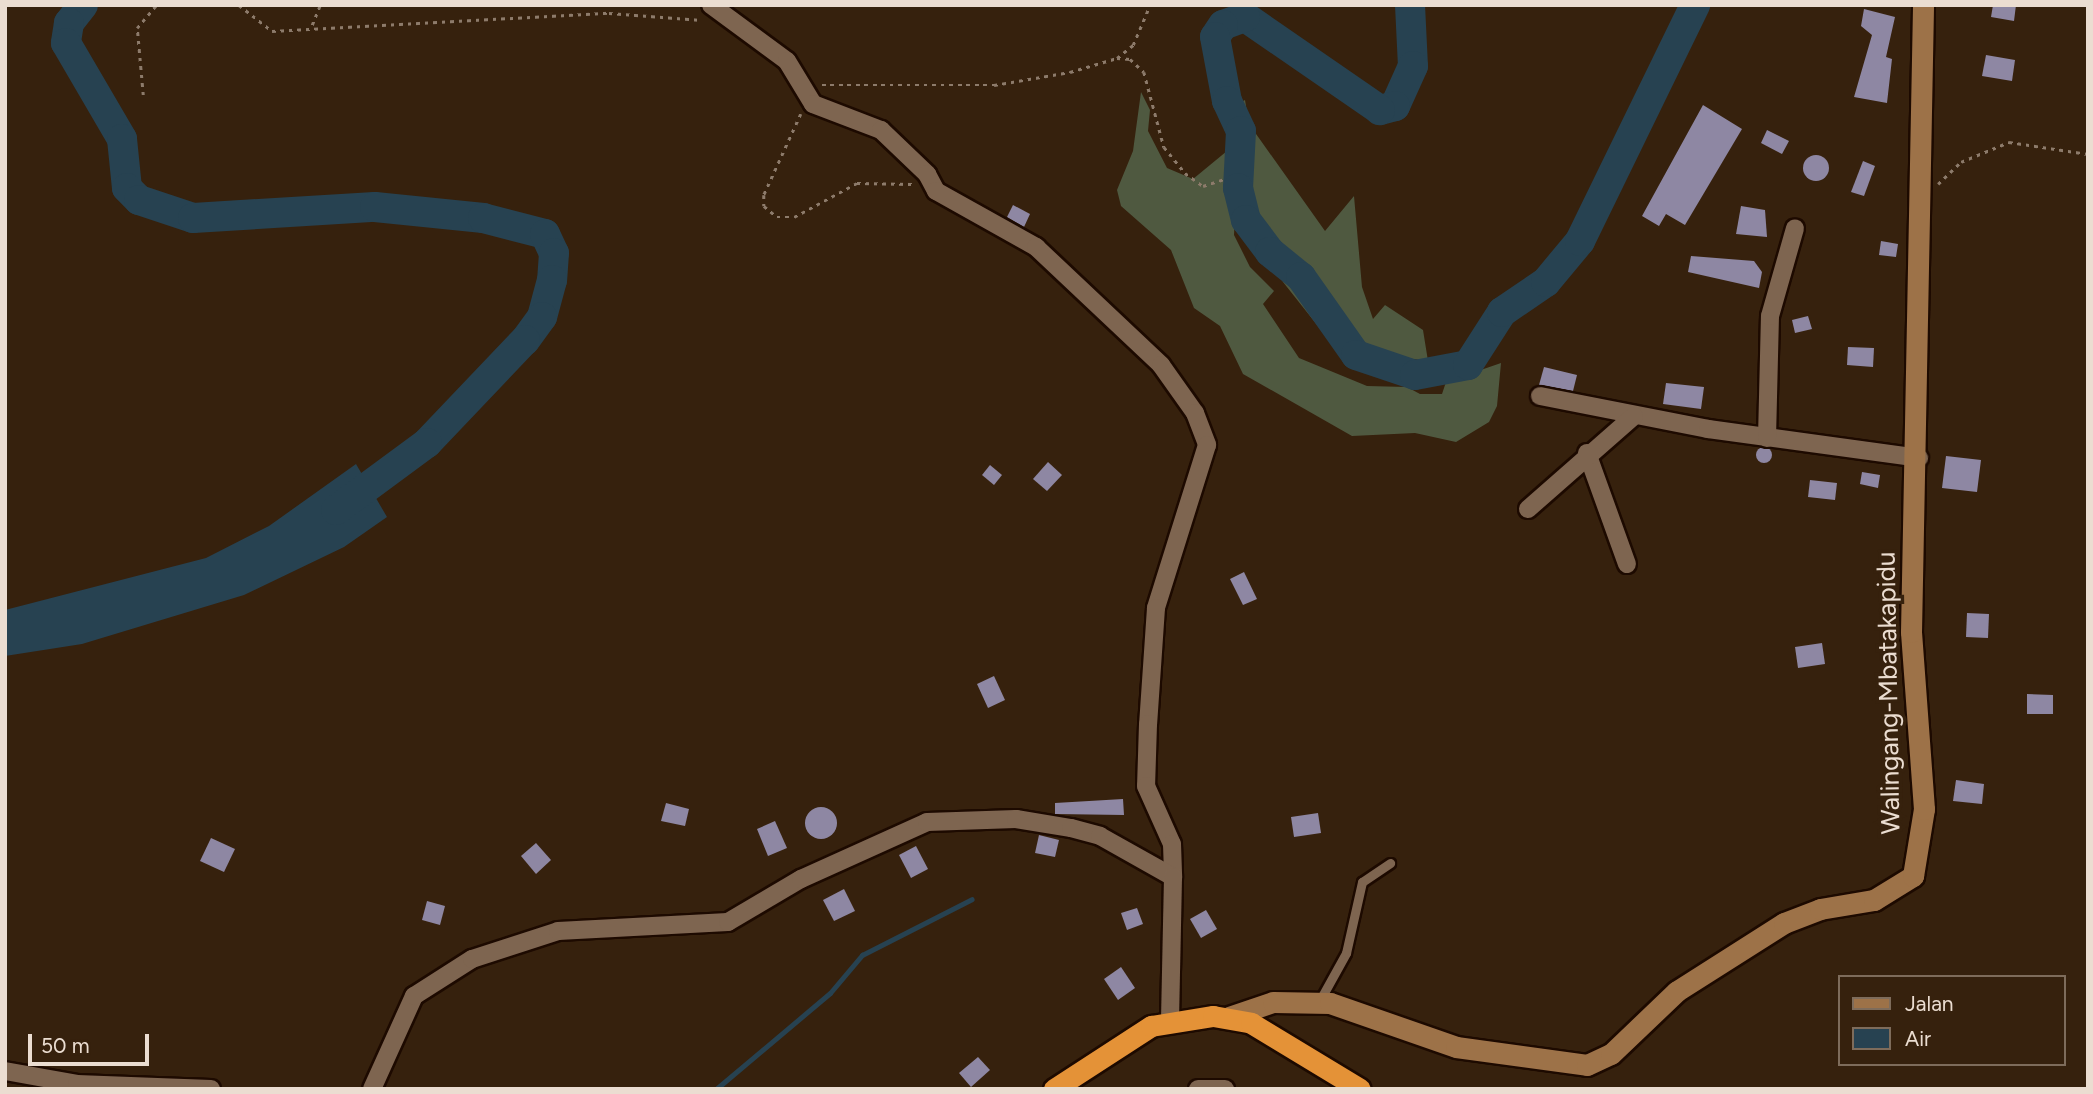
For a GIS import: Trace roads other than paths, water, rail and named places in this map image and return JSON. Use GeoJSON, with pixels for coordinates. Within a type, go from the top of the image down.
{"type":"FeatureCollection","features":[{"type":"Feature","properties":{"kind":"highway"},"geometry":{"type":"LineString","coordinates":[[1054,1089],[1170,1020],[1229,1017],[1295,1046],[1360,1089]]}},
{"type":"Feature","properties":{"kind":"street"},"geometry":{"type":"LineString","coordinates":[[711,5],[787,61],[813,104],[881,130],[911,156],[936,191],[1037,247],[1145,349],[1181,390],[1206,445],[1153,626],[1146,786],[1172,844],[1170,1020]]}},
{"type":"Feature","properties":{"kind":"street","name":"Walingang-Mbatakapidu"},"geometry":{"type":"LineString","coordinates":[[1229,1017],[1273,1002],[1319,1002],[1456,1047],[1587,1065],[1611,1054],[1677,991],[1784,923],[1820,909],[1874,900],[1907,881],[1918,868],[1924,809],[1912,632],[1919,458],[1915,331],[1923,198],[1923,5]]}},
{"type":"Feature","properties":{"kind":"street"},"geometry":{"type":"LineString","coordinates":[[1767,438],[1770,316],[1795,228]]}},
{"type":"Feature","properties":{"kind":"street"},"geometry":{"type":"LineString","coordinates":[[1540,396],[1634,416],[1767,438],[1919,458]]}},
{"type":"Feature","properties":{"kind":"street"},"geometry":{"type":"LineString","coordinates":[[1528,509],[1587,453],[1634,416]]}},
{"type":"Feature","properties":{"kind":"street"},"geometry":{"type":"LineString","coordinates":[[1587,453],[1627,564]]}},
{"type":"Feature","properties":{"kind":"street"},"geometry":{"type":"LineString","coordinates":[[372,1089],[414,996],[472,959],[558,931],[729,922],[911,825],[1016,819],[1071,828],[1109,840],[1173,877]]}},
{"type":"Feature","properties":{"kind":"street"},"geometry":{"type":"LineString","coordinates":[[5,1071],[77,1084],[211,1089]]}},
{"type":"Feature","properties":{"kind":"street"},"geometry":{"type":"LineString","coordinates":[[1198,1089],[1225,1089]]}},
{"type":"Feature","properties":{"kind":"lane"},"geometry":{"type":"LineString","coordinates":[[1319,1002],[1346,953],[1362,882],[1390,863]]}},
{"type":"Feature","properties":{"kind":"water"},"geometry":{"type":"Polygon","coordinates":[[[356,464],[387,517],[344,547],[244,595],[82,644],[5,656],[5,610],[206,558],[269,526],[356,464]]]}},
{"type":"Feature","properties":{"kind":"waterway"},"geometry":{"type":"LineString","coordinates":[[83,5],[69,23],[66,43],[122,139],[127,188],[139,200],[193,218],[375,207],[483,218],[545,234],[554,253],[552,280],[542,317],[525,340],[427,443],[336,510]]}},
{"type":"Feature","properties":{"kind":"waterway"},"geometry":{"type":"LineString","coordinates":[[1410,5],[1413,66],[1395,106],[1380,110],[1245,17],[1223,25],[1215,37],[1227,101],[1241,131],[1238,188],[1246,220],[1270,252],[1301,277],[1356,355],[1415,375],[1468,365],[1502,312],[1546,282],[1580,241],[1695,5]]}},
{"type":"Feature","properties":{"kind":"waterway"},"geometry":{"type":"LineString","coordinates":[[716,1089],[830,993],[862,955],[972,899]]}}]}
